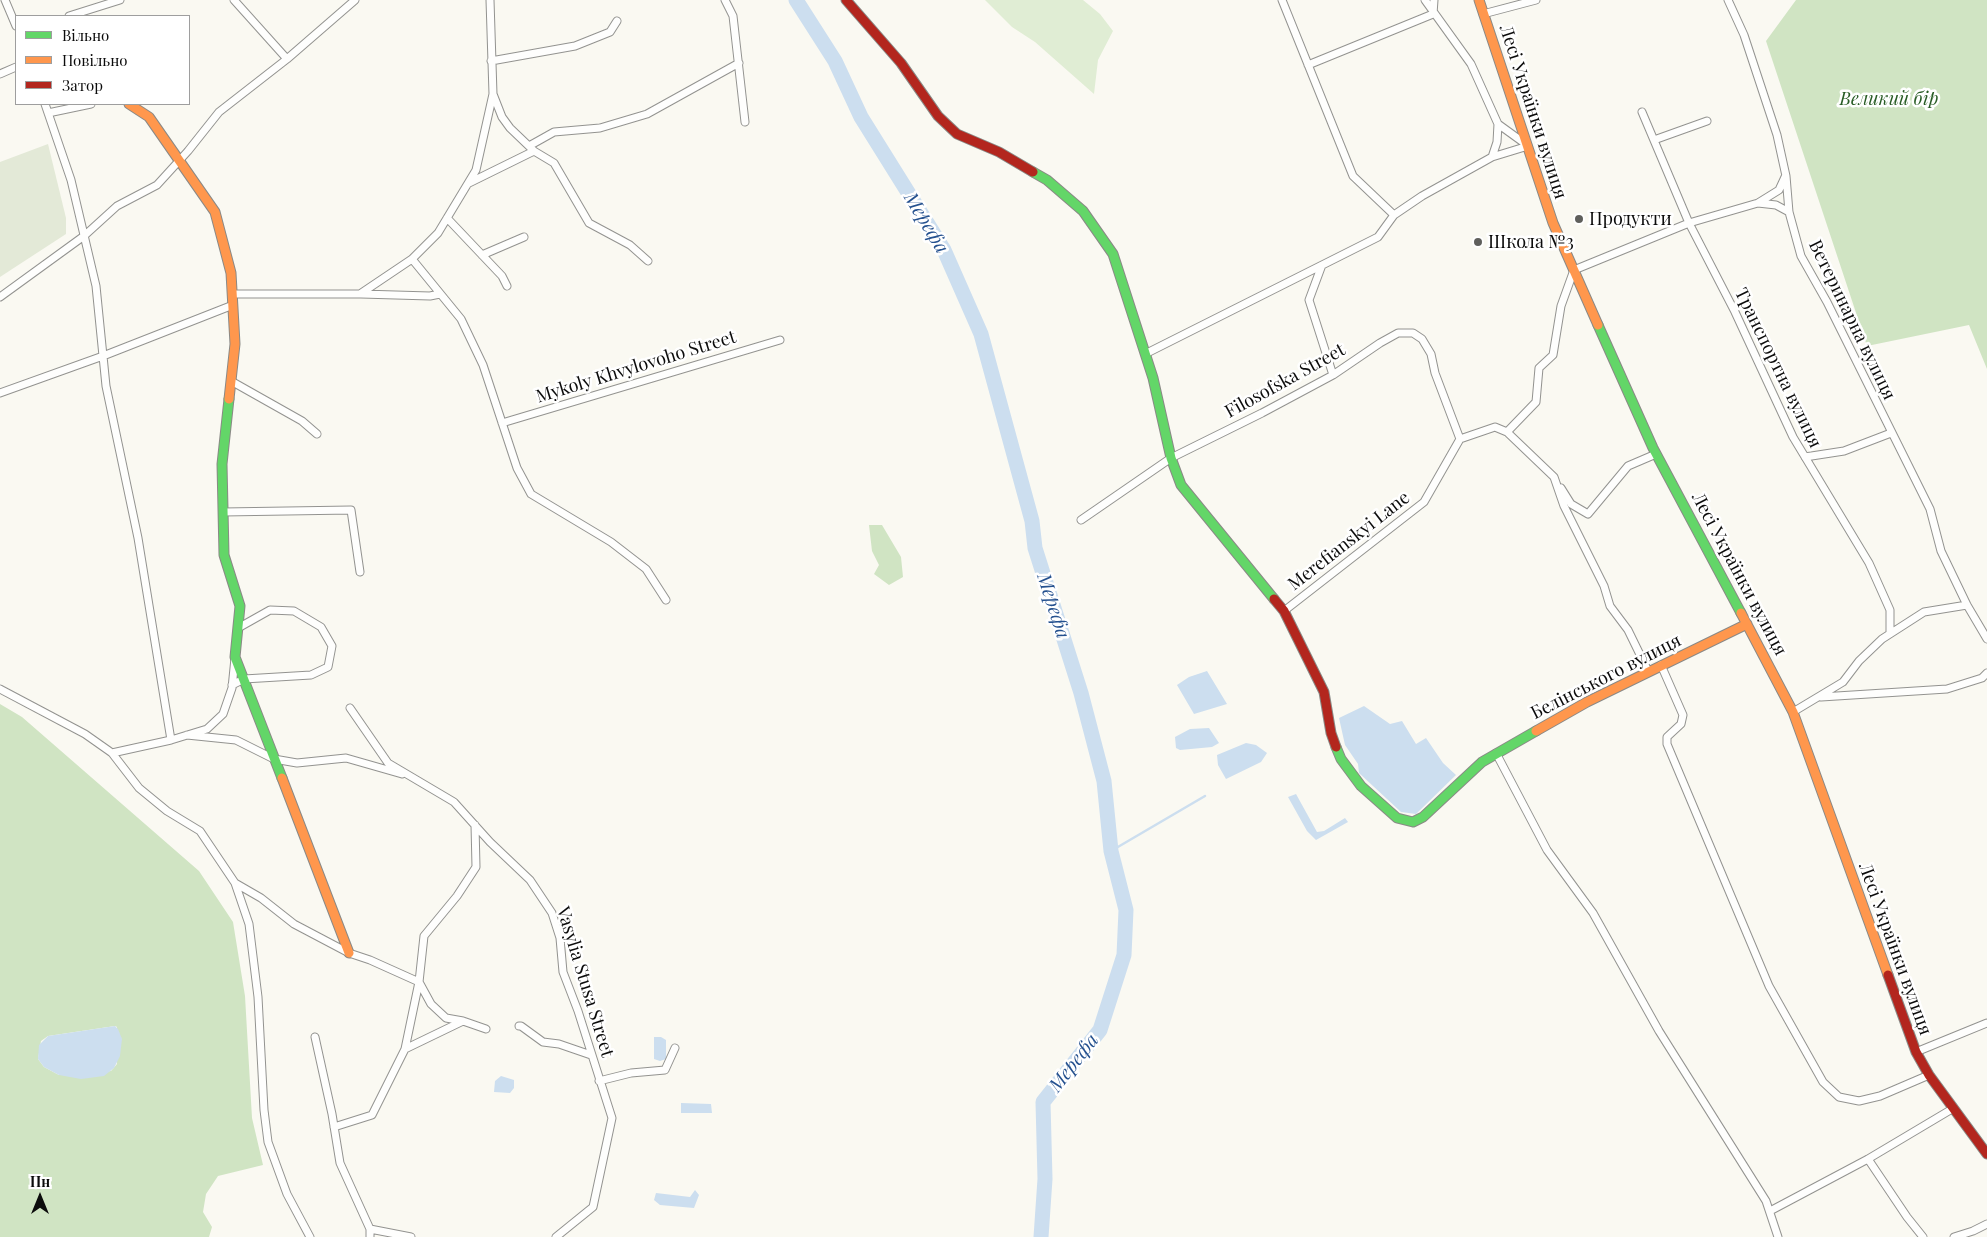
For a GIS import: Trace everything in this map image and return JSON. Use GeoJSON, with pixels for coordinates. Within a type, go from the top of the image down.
{"type":"FeatureCollection","features":[{"type":"Feature","properties":{"kind":"street"},"geometry":{"type":"LineString","coordinates":[[5,0],[15,24]]}},
{"type":"Feature","properties":{"kind":"street"},"geometry":{"type":"LineString","coordinates":[[72,15],[120,0]]}},
{"type":"Feature","properties":{"kind":"street"},"geometry":{"type":"LineString","coordinates":[[234,0],[287,59]]}},
{"type":"Feature","properties":{"kind":"street"},"geometry":{"type":"LineString","coordinates":[[0,297],[84,236],[117,206],[157,185],[181,160],[219,112],[287,59],[355,0]]}},
{"type":"Feature","properties":{"kind":"street"},"geometry":{"type":"LineString","coordinates":[[360,294],[412,259],[438,233],[476,170],[493,94],[490,0]]}},
{"type":"Feature","properties":{"kind":"street"},"geometry":{"type":"LineString","coordinates":[[725,0],[733,16],[745,122]]}},
{"type":"Feature","properties":{"kind":"street","name":"Белінського вулиця"},"geometry":{"type":"LineString","coordinates":[[846,0],[901,63],[938,116],[956,134],[999,152],[1047,180],[1083,211],[1113,254],[1145,354],[1171,458],[1181,485],[1284,611],[1324,692],[1331,733],[1342,759],[1361,786],[1397,818],[1414,822],[1423,818],[1482,762],[1496,753],[1648,671],[1747,624]]}},
{"type":"Feature","properties":{"kind":"street"},"geometry":{"type":"LineString","coordinates":[[1282,0],[1353,176],[1394,215]]}},
{"type":"Feature","properties":{"kind":"street"},"geometry":{"type":"LineString","coordinates":[[1425,0],[1433,14],[1471,64],[1498,124],[1497,142],[1492,157]]}},
{"type":"Feature","properties":{"kind":"street"},"geometry":{"type":"LineString","coordinates":[[1433,14],[1434,0]]}},
{"type":"Feature","properties":{"kind":"street","name":"Лесі Українки вулиця"},"geometry":{"type":"LineString","coordinates":[[1479,0],[1553,222],[1574,270],[1656,454],[1793,712],[1916,1052],[1952,1109],[1987,1154]]}},
{"type":"Feature","properties":{"kind":"street"},"geometry":{"type":"LineString","coordinates":[[1483,14],[1536,0]]}},
{"type":"Feature","properties":{"kind":"street","name":"Ветеринарна вулиця"},"geometry":{"type":"LineString","coordinates":[[1728,0],[1744,35],[1777,135],[1786,176],[1789,212],[1801,256],[1827,302],[1930,509],[1940,551],[1966,605],[1987,639]]}},
{"type":"Feature","properties":{"kind":"street"},"geometry":{"type":"LineString","coordinates":[[1308,65],[1433,14]]}},
{"type":"Feature","properties":{"kind":"street"},"geometry":{"type":"LineString","coordinates":[[492,61],[575,46],[610,32],[617,21]]}},
{"type":"Feature","properties":{"kind":"street"},"geometry":{"type":"LineString","coordinates":[[468,183],[532,148],[554,132],[600,128],[647,114],[739,63]]}},
{"type":"Feature","properties":{"kind":"street"},"geometry":{"type":"LineString","coordinates":[[0,74],[15,67]]}},
{"type":"Feature","properties":{"kind":"street"},"geometry":{"type":"LineString","coordinates":[[493,94],[502,116],[510,128],[532,148],[554,163],[589,223],[630,245],[648,261]]}},
{"type":"Feature","properties":{"kind":"street"},"geometry":{"type":"LineString","coordinates":[[45,105],[71,180],[96,286],[106,386],[138,538],[171,740]]}},
{"type":"Feature","properties":{"kind":"street"},"geometry":{"type":"LineString","coordinates":[[48,113],[86,105]]}},
{"type":"Feature","properties":{"kind":"street"},"geometry":{"type":"LineString","coordinates":[[112,753],[171,740],[207,729],[223,714],[232,685],[240,606],[224,555],[222,464],[235,344],[232,273],[216,212],[181,160],[149,118],[130,105]]}},
{"type":"Feature","properties":{"kind":"street","name":"Транспортна вулиця"},"geometry":{"type":"LineString","coordinates":[[1642,112],[1689,223],[1735,312],[1793,437],[1869,563],[1890,610],[1890,633]]}},
{"type":"Feature","properties":{"kind":"street"},"geometry":{"type":"LineString","coordinates":[[1654,140],[1707,121]]}},
{"type":"Feature","properties":{"kind":"street"},"geometry":{"type":"LineString","coordinates":[[1498,124],[1528,146]]}},
{"type":"Feature","properties":{"kind":"street"},"geometry":{"type":"LineString","coordinates":[[1145,354],[1378,237],[1394,215],[1422,196],[1492,157],[1528,146]]}},
{"type":"Feature","properties":{"kind":"street"},"geometry":{"type":"LineString","coordinates":[[1507,432],[1536,402],[1539,368],[1553,355],[1561,306],[1574,270],[1689,223],[1758,203],[1779,190],[1786,176]]}},
{"type":"Feature","properties":{"kind":"street"},"geometry":{"type":"LineString","coordinates":[[1758,203],[1776,206],[1789,212]]}},
{"type":"Feature","properties":{"kind":"street"},"geometry":{"type":"LineString","coordinates":[[447,218],[502,276],[507,286]]}},
{"type":"Feature","properties":{"kind":"street"},"geometry":{"type":"LineString","coordinates":[[482,255],[524,237]]}},
{"type":"Feature","properties":{"kind":"street"},"geometry":{"type":"LineString","coordinates":[[412,259],[440,294],[451,304],[461,319],[483,364],[517,468],[531,494],[611,542],[646,568],[666,600]]}},
{"type":"Feature","properties":{"kind":"street"},"geometry":{"type":"LineString","coordinates":[[1322,265],[1309,300],[1333,375]]}},
{"type":"Feature","properties":{"kind":"street"},"geometry":{"type":"LineString","coordinates":[[232,294],[423,296],[440,294]]}},
{"type":"Feature","properties":{"kind":"street"},"geometry":{"type":"LineString","coordinates":[[0,393],[103,356],[233,304]]}},
{"type":"Feature","properties":{"kind":"street","name":"Filosofska Street"},"geometry":{"type":"LineString","coordinates":[[1080,520],[1171,458],[1333,375],[1398,333],[1414,333],[1422,339],[1431,354],[1435,373],[1460,439]]}},
{"type":"Feature","properties":{"kind":"street","name":"Mykoly Khvylovoho Street"},"geometry":{"type":"LineString","coordinates":[[502,423],[780,340]]}},
{"type":"Feature","properties":{"kind":"street"},"geometry":{"type":"LineString","coordinates":[[231,381],[302,421],[317,434]]}},
{"type":"Feature","properties":{"kind":"street"},"geometry":{"type":"LineString","coordinates":[[1460,439],[1495,427],[1507,432],[1554,477],[1571,504],[1588,514],[1628,466],[1656,454]]}},
{"type":"Feature","properties":{"kind":"street"},"geometry":{"type":"LineString","coordinates":[[1805,457],[1844,451],[1891,433]]}},
{"type":"Feature","properties":{"kind":"street","name":"Merefianskyi Lane"},"geometry":{"type":"LineString","coordinates":[[1284,611],[1424,502],[1460,439]]}},
{"type":"Feature","properties":{"kind":"street"},"geometry":{"type":"LineString","coordinates":[[1554,477],[1564,506],[1604,586],[1610,606],[1628,630],[1648,671]]}},
{"type":"Feature","properties":{"kind":"street"},"geometry":{"type":"LineString","coordinates":[[223,512],[351,510],[360,572]]}},
{"type":"Feature","properties":{"kind":"street"},"geometry":{"type":"LineString","coordinates":[[1793,712],[1843,682],[1859,661],[1890,633],[1924,612],[1966,605]]}},
{"type":"Feature","properties":{"kind":"street"},"geometry":{"type":"LineString","coordinates":[[232,685],[244,679],[311,675],[328,667],[332,646],[321,627],[294,612],[270,610],[238,628]]}},
{"type":"Feature","properties":{"kind":"street"},"geometry":{"type":"LineString","coordinates":[[235,657],[348,953]]}},
{"type":"Feature","properties":{"kind":"street"},"geometry":{"type":"LineString","coordinates":[[1661,665],[1683,715],[1681,724],[1667,737],[1668,744],[1769,986],[1823,1082],[1838,1097],[1859,1101],[1880,1096],[1929,1075]]}},
{"type":"Feature","properties":{"kind":"street"},"geometry":{"type":"LineString","coordinates":[[1818,697],[1947,689],[1982,678],[1987,673]]}},
{"type":"Feature","properties":{"kind":"street"},"geometry":{"type":"LineString","coordinates":[[0,689],[84,734],[112,753],[139,788],[167,811],[200,831],[235,883],[249,924],[258,997],[264,1110],[268,1142],[287,1194],[310,1237]]}},
{"type":"Feature","properties":{"kind":"street","name":"Vasylia Stusa Street"},"geometry":{"type":"LineString","coordinates":[[350,708],[388,763],[454,802],[530,880],[552,913],[560,938],[562,972],[578,1011],[612,1118],[593,1207],[556,1237]]}},
{"type":"Feature","properties":{"kind":"street"},"geometry":{"type":"LineString","coordinates":[[187,735],[236,740],[274,759],[297,764],[346,758],[412,777]]}},
{"type":"Feature","properties":{"kind":"street"},"geometry":{"type":"LineString","coordinates":[[1496,753],[1547,850],[1593,913],[1659,1031],[1770,1211],[1778,1237]]}},
{"type":"Feature","properties":{"kind":"street"},"geometry":{"type":"LineString","coordinates":[[334,1127],[372,1115],[405,1048],[419,982],[424,936],[457,896],[476,867],[475,825]]}},
{"type":"Feature","properties":{"kind":"street"},"geometry":{"type":"LineString","coordinates":[[235,883],[261,898],[294,924],[348,953],[370,960],[419,982],[431,1004],[446,1018],[463,1021],[486,1029]]}},
{"type":"Feature","properties":{"kind":"street"},"geometry":{"type":"LineString","coordinates":[[405,1048],[463,1021]]}},
{"type":"Feature","properties":{"kind":"street"},"geometry":{"type":"LineString","coordinates":[[1916,1052],[1987,1023]]}},
{"type":"Feature","properties":{"kind":"street"},"geometry":{"type":"LineString","coordinates":[[519,1026],[543,1042],[559,1044],[591,1055]]}},
{"type":"Feature","properties":{"kind":"street"},"geometry":{"type":"LineString","coordinates":[[315,1037],[340,1163],[370,1229],[370,1237]]}},
{"type":"Feature","properties":{"kind":"street"},"geometry":{"type":"LineString","coordinates":[[599,1081],[631,1073],[665,1070],[675,1048]]}},
{"type":"Feature","properties":{"kind":"street"},"geometry":{"type":"LineString","coordinates":[[1770,1211],[1868,1159],[1952,1109]]}},
{"type":"Feature","properties":{"kind":"street"},"geometry":{"type":"LineString","coordinates":[[1868,1159],[1907,1218],[1923,1237]]}},
{"type":"Feature","properties":{"kind":"street"},"geometry":{"type":"LineString","coordinates":[[1954,1237],[1987,1224]]}},
{"type":"Feature","properties":{"kind":"street"},"geometry":{"type":"LineString","coordinates":[[370,1229],[411,1237]]}},
{"type":"Feature","properties":{"kind":"green space"},"geometry":{"type":"Polygon","coordinates":[[[985,0],[1083,0],[1100,14],[1113,31],[1098,60],[1094,94],[1035,42],[1012,27],[985,0]]]}},
{"type":"Feature","properties":{"kind":"green space","name":"Великий бір"},"geometry":{"type":"Polygon","coordinates":[[[1796,0],[1987,0],[1987,369],[1969,325],[1867,346],[1766,41],[1796,0]]]}},
{"type":"Feature","properties":{"kind":"green space"},"geometry":{"type":"Polygon","coordinates":[[[48,144],[66,218],[66,234],[0,277],[0,162],[48,144]]]}},
{"type":"Feature","properties":{"kind":"green space"},"geometry":{"type":"Polygon","coordinates":[[[869,525],[882,525],[901,557],[903,577],[889,585],[874,574],[879,565],[872,551],[869,525]]]}},
{"type":"Feature","properties":{"kind":"green space"},"geometry":{"type":"Polygon","coordinates":[[[0,704],[22,717],[199,871],[233,922],[245,996],[252,1118],[263,1165],[218,1176],[206,1194],[203,1212],[212,1227],[209,1237],[0,1237],[0,704]],[[117,1027],[48,1036],[41,1041],[38,1059],[44,1067],[59,1075],[111,1071],[117,1064],[117,1027]]]}},
{"type":"Feature","properties":{"kind":"water"},"geometry":{"type":"Polygon","coordinates":[[[1207,671],[1227,704],[1194,714],[1177,685],[1189,677],[1207,671]]]}},
{"type":"Feature","properties":{"kind":"water"},"geometry":{"type":"Polygon","coordinates":[[[1364,706],[1390,724],[1402,721],[1416,744],[1426,738],[1443,763],[1456,775],[1416,814],[1401,812],[1359,773],[1358,764],[1345,745],[1339,718],[1364,706]]]}},
{"type":"Feature","properties":{"kind":"water"},"geometry":{"type":"Polygon","coordinates":[[[1209,728],[1219,743],[1212,747],[1180,750],[1176,748],[1175,737],[1190,729],[1209,728]]]}},
{"type":"Feature","properties":{"kind":"water"},"geometry":{"type":"Polygon","coordinates":[[[1246,743],[1256,745],[1267,753],[1261,762],[1226,779],[1218,765],[1217,755],[1246,743]]]}},
{"type":"Feature","properties":{"kind":"water"},"geometry":{"type":"Polygon","coordinates":[[[1296,794],[1317,832],[1324,831],[1345,818],[1348,822],[1316,840],[1307,831],[1288,797],[1296,794]]]}},
{"type":"Feature","properties":{"kind":"water"},"geometry":{"type":"Polygon","coordinates":[[[115,1026],[122,1039],[120,1056],[114,1068],[104,1076],[81,1079],[59,1075],[44,1067],[38,1059],[39,1045],[48,1036],[115,1026]]]}},
{"type":"Feature","properties":{"kind":"water"},"geometry":{"type":"Polygon","coordinates":[[[654,1037],[661,1037],[666,1040],[666,1059],[660,1061],[654,1059],[654,1037]]]}},
{"type":"Feature","properties":{"kind":"water"},"geometry":{"type":"Polygon","coordinates":[[[501,1076],[514,1080],[514,1088],[510,1093],[494,1092],[495,1081],[501,1076]]]}},
{"type":"Feature","properties":{"kind":"water"},"geometry":{"type":"Polygon","coordinates":[[[681,1103],[711,1104],[712,1113],[681,1113],[681,1103]]]}},
{"type":"Feature","properties":{"kind":"water"},"geometry":{"type":"Polygon","coordinates":[[[695,1190],[699,1195],[694,1208],[660,1205],[654,1200],[656,1193],[690,1197],[695,1190]]]}},
{"type":"Feature","properties":{"kind":"waterway","name":"Мерефа"},"geometry":{"type":"LineString","coordinates":[[796,0],[835,61],[861,117],[944,250],[981,334],[1032,521],[1035,548],[1081,693],[1104,781],[1111,851],[1126,910],[1124,955],[1100,1030],[1043,1102],[1045,1179],[1041,1237]]}},
{"type":"Feature","properties":{"kind":"waterway"},"geometry":{"type":"LineString","coordinates":[[1111,851],[1205,796]]}},
{"type":"Feature","properties":{"kind":"traffic: fast"},"geometry":{"type":"LineString","coordinates":[[1033,172],[1047,180],[1083,211],[1113,254],[1153,378],[1171,458],[1181,485],[1274,599]]}},
{"type":"Feature","properties":{"kind":"traffic: fast"},"geometry":{"type":"LineString","coordinates":[[1598,325],[1653,448],[1741,613]]}},
{"type":"Feature","properties":{"kind":"traffic: fast"},"geometry":{"type":"LineString","coordinates":[[229,399],[222,464],[224,555],[240,606],[235,657],[282,778]]}},
{"type":"Feature","properties":{"kind":"traffic: fast"},"geometry":{"type":"LineString","coordinates":[[1336,747],[1341,759],[1361,786],[1397,818],[1413,822],[1423,817],[1482,762],[1536,731]]}},
{"type":"Feature","properties":{"kind":"traffic: slow"},"geometry":{"type":"LineString","coordinates":[[1479,0],[1553,223],[1598,325]]}},
{"type":"Feature","properties":{"kind":"traffic: slow"},"geometry":{"type":"LineString","coordinates":[[131,105],[149,117],[215,212],[231,273],[235,344],[229,399]]}},
{"type":"Feature","properties":{"kind":"traffic: slow"},"geometry":{"type":"LineString","coordinates":[[1741,613],[1793,712],[1888,975]]}},
{"type":"Feature","properties":{"kind":"traffic: slow"},"geometry":{"type":"LineString","coordinates":[[1536,731],[1587,702],[1747,624]]}},
{"type":"Feature","properties":{"kind":"traffic: slow"},"geometry":{"type":"LineString","coordinates":[[282,778],[349,953]]}},
{"type":"Feature","properties":{"kind":"traffic: jam"},"geometry":{"type":"LineString","coordinates":[[846,0],[901,63],[938,116],[957,134],[999,152],[1033,172]]}},
{"type":"Feature","properties":{"kind":"traffic: jam"},"geometry":{"type":"LineString","coordinates":[[1274,599],[1284,611],[1324,692],[1331,733],[1336,747]]}},
{"type":"Feature","properties":{"kind":"traffic: jam"},"geometry":{"type":"LineString","coordinates":[[1888,975],[1916,1052],[1929,1075],[1987,1154]]}},
{"type":"Feature","properties":{"kind":"place","name":"Продукти"},"geometry":{"type":"Point","coordinates":[1579,219]}},
{"type":"Feature","properties":{"kind":"place","name":"Школа №3"},"geometry":{"type":"Point","coordinates":[1478,242]}}]}
